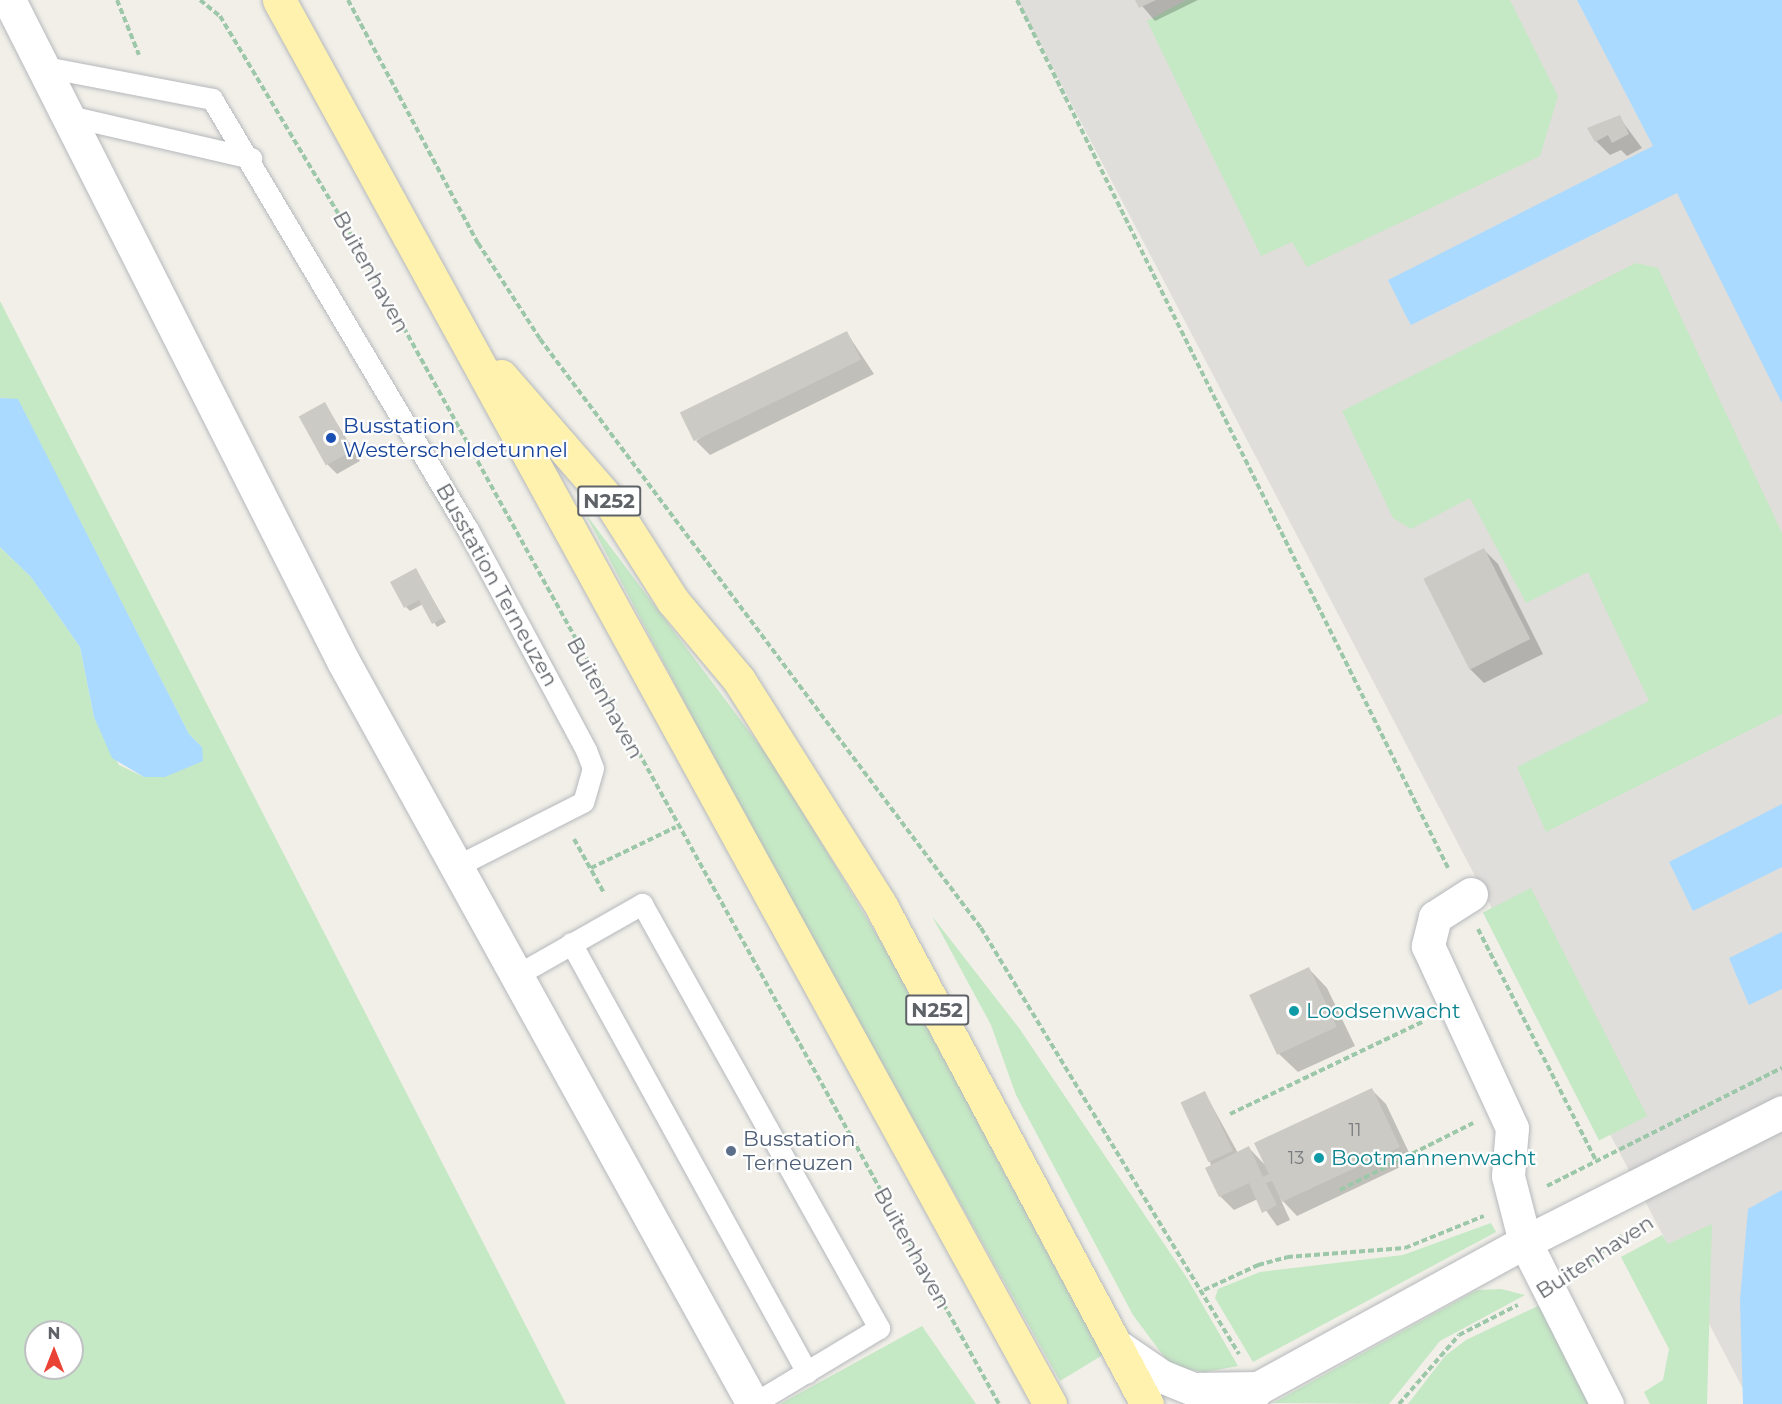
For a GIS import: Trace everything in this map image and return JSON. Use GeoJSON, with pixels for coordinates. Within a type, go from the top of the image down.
{"type":"FeatureCollection","features":[{"type":"Feature","properties":{"kind":"main road","name":"Buitenhaven"},"geometry":{"type":"LineString","coordinates":[[279,0],[465,334],[566,529],[1050,1404]]}},
{"type":"Feature","properties":{"kind":"main road","name":"Buitenhaven"},"geometry":{"type":"LineString","coordinates":[[465,334],[608,499],[673,601],[739,680],[880,904],[1120,1348],[1147,1404]]}},
{"type":"Feature","properties":{"kind":"street"},"geometry":{"type":"LineString","coordinates":[[9,0],[45,67],[343,661],[753,1404]]}},
{"type":"Feature","properties":{"kind":"street"},"geometry":{"type":"LineString","coordinates":[[1467,896],[1435,917],[1428,946],[1454,1007],[1512,1128],[1508,1176],[1525,1242],[1606,1404]]}},
{"type":"Feature","properties":{"kind":"street","name":"Buitenhaven"},"geometry":{"type":"LineString","coordinates":[[1120,1348],[1161,1376],[1194,1389],[1251,1396],[1525,1242],[1782,1112]]}},
{"type":"Feature","properties":{"kind":"lane","name":"Busstation Terneuzen"},"geometry":{"type":"LineString","coordinates":[[45,67],[212,99],[251,158],[483,557],[593,768],[583,802],[569,812],[457,866]]}},
{"type":"Feature","properties":{"kind":"lane"},"geometry":{"type":"LineString","coordinates":[[69,116],[251,158]]}},
{"type":"Feature","properties":{"kind":"lane"},"geometry":{"type":"LineString","coordinates":[[517,975],[642,904],[879,1328],[753,1404]]}},
{"type":"Feature","properties":{"kind":"lane"},"geometry":{"type":"LineString","coordinates":[[571,943],[807,1372]]}},
{"type":"Feature","properties":{"kind":"path","name":"Buitenhaven"},"geometry":{"type":"LineString","coordinates":[[200,0],[220,16],[373,272],[676,827],[999,1404]]}},
{"type":"Feature","properties":{"kind":"path"},"geometry":{"type":"LineString","coordinates":[[348,0],[478,243],[540,339],[981,928],[1204,1290],[1251,1396]]}},
{"type":"Feature","properties":{"kind":"path"},"geometry":{"type":"LineString","coordinates":[[1017,0],[1467,896],[1596,1161]]}},
{"type":"Feature","properties":{"kind":"path"},"geometry":{"type":"LineString","coordinates":[[591,868],[676,827]]}},
{"type":"Feature","properties":{"kind":"path"},"geometry":{"type":"LineString","coordinates":[[1230,1114],[1454,1007]]}},
{"type":"Feature","properties":{"kind":"path"},"geometry":{"type":"LineString","coordinates":[[1204,1290],[1230,1275],[1287,1257],[1405,1248],[1516,1201],[1782,1068]]}},
{"type":"Feature","properties":{"kind":"path"},"geometry":{"type":"LineString","coordinates":[[1340,1190],[1503,1108]]}},
{"type":"Feature","properties":{"kind":"path","name":"Buitenhaven"},"geometry":{"type":"LineString","coordinates":[[1399,1404],[1459,1335],[1590,1265],[1633,1228]]}},
{"type":"Feature","properties":{"kind":"shaded area"},"geometry":{"type":"Polygon","coordinates":[[[1017,0],[1782,0],[1782,1404],[1751,1404],[1017,0]]]}},
{"type":"Feature","properties":{"kind":"green space"},"geometry":{"type":"Polygon","coordinates":[[[1186,0],[1510,0],[1558,96],[1540,156],[1307,267],[1292,242],[1261,256],[1147,21],[1186,0]]]}},
{"type":"Feature","properties":{"kind":"green space"},"geometry":{"type":"Polygon","coordinates":[[[1636,263],[1658,268],[1782,533],[1782,714],[1546,832],[1517,767],[1649,701],[1588,572],[1526,603],[1470,498],[1411,529],[1393,518],[1342,411],[1636,263]]]}},
{"type":"Feature","properties":{"kind":"green space"},"geometry":{"type":"Polygon","coordinates":[[[0,301],[566,1404],[0,1404],[0,547],[31,577],[80,647],[94,717],[119,765],[144,777],[202,747],[189,734],[18,400],[0,398],[0,301]]]}},
{"type":"Feature","properties":{"kind":"green space"},"geometry":{"type":"Polygon","coordinates":[[[585,513],[775,766],[899,972],[1106,1353],[1060,1381],[765,855],[585,513]]]}},
{"type":"Feature","properties":{"kind":"green space"},"geometry":{"type":"Polygon","coordinates":[[[1531,888],[1647,1116],[1599,1141],[1483,913],[1531,888]]]}},
{"type":"Feature","properties":{"kind":"green space"},"geometry":{"type":"Polygon","coordinates":[[[932,916],[1019,1028],[1187,1278],[1238,1366],[1205,1372],[1179,1368],[1168,1362],[1133,1315],[1016,1095],[991,1025],[932,916]]]}},
{"type":"Feature","properties":{"kind":"green space"},"geometry":{"type":"Polygon","coordinates":[[[1491,1223],[1496,1232],[1253,1362],[1215,1298],[1218,1289],[1260,1272],[1403,1255],[1491,1223]]]}},
{"type":"Feature","properties":{"kind":"green space"},"geometry":{"type":"Polygon","coordinates":[[[1712,1224],[1707,1404],[1650,1404],[1644,1392],[1663,1380],[1669,1349],[1621,1257],[1662,1235],[1668,1244],[1712,1224]]]}},
{"type":"Feature","properties":{"kind":"green space"},"geometry":{"type":"Polygon","coordinates":[[[1501,1289],[1525,1295],[1440,1341],[1389,1404],[1273,1403],[1477,1290],[1501,1289]]]}},
{"type":"Feature","properties":{"kind":"green space"},"geometry":{"type":"Polygon","coordinates":[[[1540,1305],[1590,1404],[1408,1404],[1445,1356],[1466,1340],[1540,1305]]]}},
{"type":"Feature","properties":{"kind":"green space"},"geometry":{"type":"Polygon","coordinates":[[[922,1326],[976,1404],[780,1404],[922,1326]]]}},
{"type":"Feature","properties":{"kind":"water"},"geometry":{"type":"Polygon","coordinates":[[[1577,0],[1782,0],[1782,403],[1677,193],[1411,325],[1405,314],[1388,280],[1653,146],[1577,0]]]}},
{"type":"Feature","properties":{"kind":"water"},"geometry":{"type":"Polygon","coordinates":[[[0,398],[18,399],[189,734],[202,747],[203,761],[165,777],[144,777],[112,758],[94,717],[80,647],[31,577],[0,547],[0,398]]]}},
{"type":"Feature","properties":{"kind":"water"},"geometry":{"type":"Polygon","coordinates":[[[1782,804],[1782,867],[1693,911],[1669,862],[1782,804]]]}},
{"type":"Feature","properties":{"kind":"water"},"geometry":{"type":"Polygon","coordinates":[[[1782,932],[1782,989],[1749,1005],[1729,958],[1782,932]]]}},
{"type":"Feature","properties":{"kind":"water"},"geometry":{"type":"Polygon","coordinates":[[[1782,1190],[1782,1404],[1743,1404],[1740,1300],[1748,1209],[1782,1190]]]}},
{"type":"Feature","properties":{"kind":"building"},"geometry":{"type":"Polygon","coordinates":[[[1135,0],[1156,0],[1139,8],[1135,0]]]}},
{"type":"Feature","properties":{"kind":"building"},"geometry":{"type":"Polygon","coordinates":[[[1620,115],[1629,134],[1612,143],[1608,135],[1595,142],[1587,128],[1620,115]]]}},
{"type":"Feature","properties":{"kind":"building"},"geometry":{"type":"Polygon","coordinates":[[[847,331],[861,360],[694,441],[680,413],[847,331]]]}},
{"type":"Feature","properties":{"kind":"building"},"geometry":{"type":"Polygon","coordinates":[[[325,402],[352,451],[326,466],[299,417],[325,402]]]}},
{"type":"Feature","properties":{"kind":"building"},"geometry":{"type":"Polygon","coordinates":[[[1484,548],[1530,639],[1470,670],[1423,579],[1484,548]]]}},
{"type":"Feature","properties":{"kind":"building"},"geometry":{"type":"Polygon","coordinates":[[[416,568],[443,618],[432,624],[419,600],[404,608],[390,582],[416,568]]]}},
{"type":"Feature","properties":{"kind":"building","name":"Loodsenwacht"},"geometry":{"type":"Polygon","coordinates":[[[1309,967],[1337,1027],[1277,1055],[1249,995],[1309,967]]]}},
{"type":"Feature","properties":{"kind":"building","name":"Bootmannenwacht"},"geometry":{"type":"Polygon","coordinates":[[[1372,1088],[1400,1147],[1282,1202],[1272,1181],[1266,1183],[1277,1205],[1262,1213],[1249,1183],[1219,1197],[1205,1168],[1249,1146],[1263,1177],[1269,1174],[1254,1143],[1372,1088]]]}},
{"type":"Feature","properties":{"kind":"building"},"geometry":{"type":"Polygon","coordinates":[[[1205,1091],[1233,1151],[1208,1162],[1181,1102],[1205,1091]]]}},
{"type":"Feature","properties":{"kind":"place","name":"Busstation Westerscheldetunnel"},"geometry":{"type":"Point","coordinates":[331,438]}},
{"type":"Feature","properties":{"kind":"place","name":"Loodsenwacht"},"geometry":{"type":"Point","coordinates":[1294,1011]}},
{"type":"Feature","properties":{"kind":"place","name":"Busstation Terneuzen"},"geometry":{"type":"Point","coordinates":[731,1151]}},
{"type":"Feature","properties":{"kind":"place","name":"Bootmannenwacht"},"geometry":{"type":"Point","coordinates":[1319,1158]}}]}
